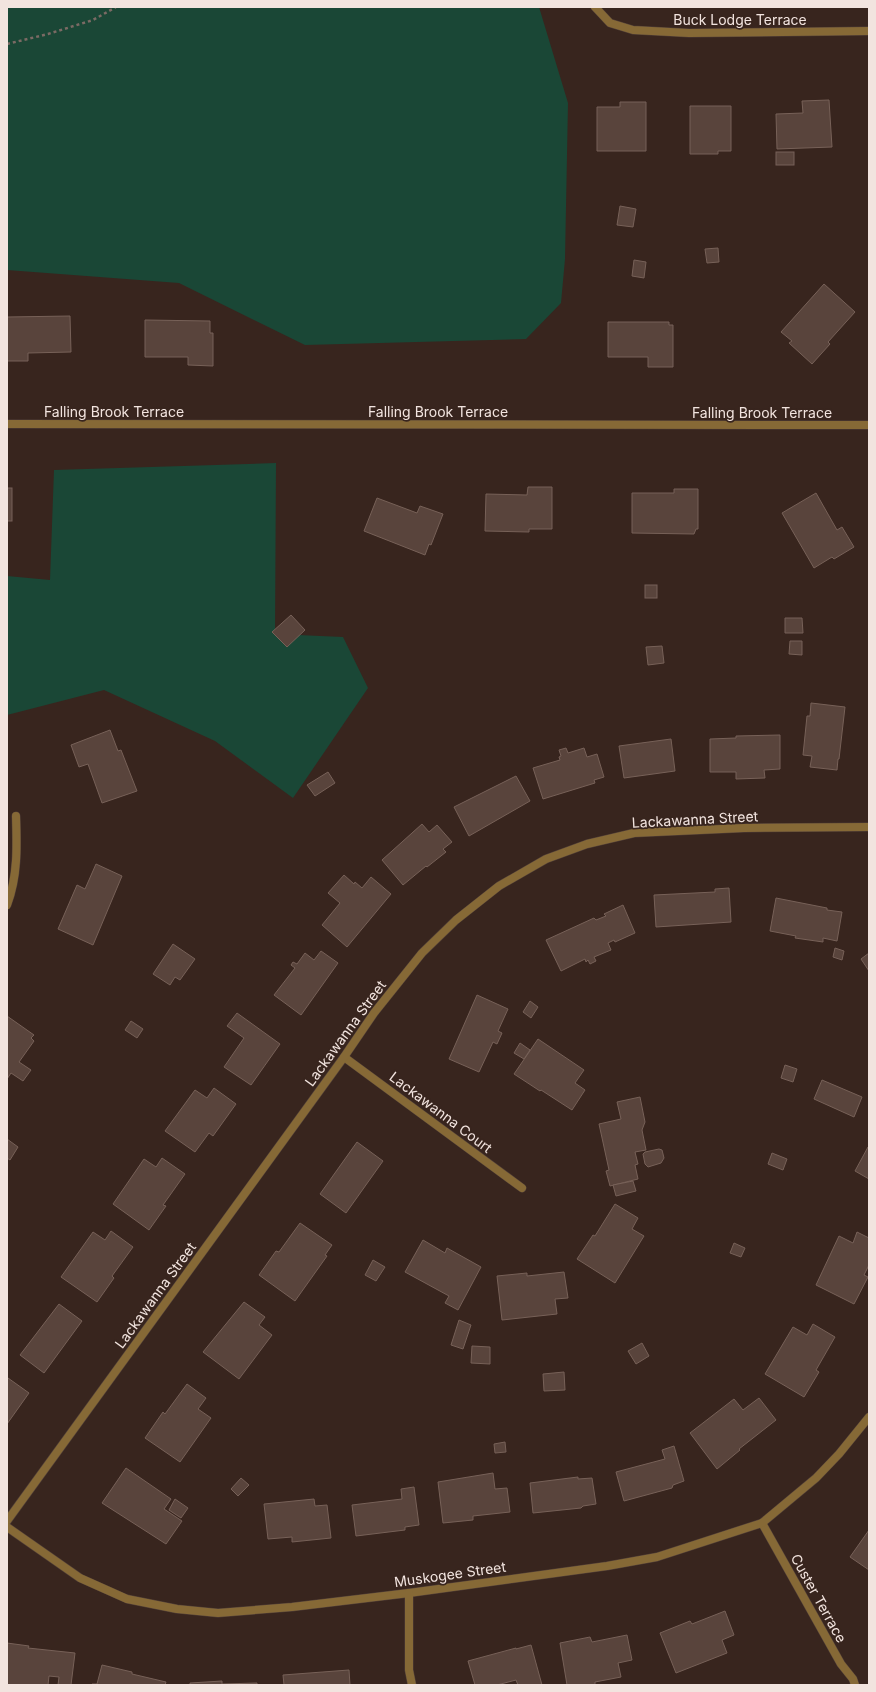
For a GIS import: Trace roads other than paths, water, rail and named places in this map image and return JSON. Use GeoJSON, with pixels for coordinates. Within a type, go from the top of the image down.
{"type":"FeatureCollection","features":[{"type":"Feature","properties":{"kind":"street","name":"Buck Lodge Terrace"},"geometry":{"type":"LineString","coordinates":[[595,7],[610,23],[633,30],[689,33],[869,31]]}},
{"type":"Feature","properties":{"kind":"street","name":"Falling Brook Terrace"},"geometry":{"type":"LineString","coordinates":[[7,424],[869,425]]}},
{"type":"Feature","properties":{"kind":"street"},"geometry":{"type":"LineString","coordinates":[[7,905],[14,882],[17,856],[16,816]]}},
{"type":"Feature","properties":{"kind":"street","name":"Lackawanna Street"},"geometry":{"type":"LineString","coordinates":[[7,1521],[344,1057],[374,1013],[422,953],[456,920],[499,886],[546,859],[587,844],[634,833],[744,828],[869,827]]}},
{"type":"Feature","properties":{"kind":"street","name":"Lackawanna Court"},"geometry":{"type":"LineString","coordinates":[[344,1057],[522,1188]]}},
{"type":"Feature","properties":{"kind":"street","name":"Muskogee Street"},"geometry":{"type":"LineString","coordinates":[[7,1527],[80,1578],[127,1599],[177,1610],[218,1613],[292,1607],[409,1593],[607,1566],[657,1557],[762,1522],[816,1478],[839,1454],[869,1418]]}},
{"type":"Feature","properties":{"kind":"street","name":"Custer Terrace"},"geometry":{"type":"LineString","coordinates":[[762,1522],[841,1664],[853,1679],[855,1685]]}},
{"type":"Feature","properties":{"kind":"street"},"geometry":{"type":"LineString","coordinates":[[409,1593],[409,1670],[412,1685]]}}]}
